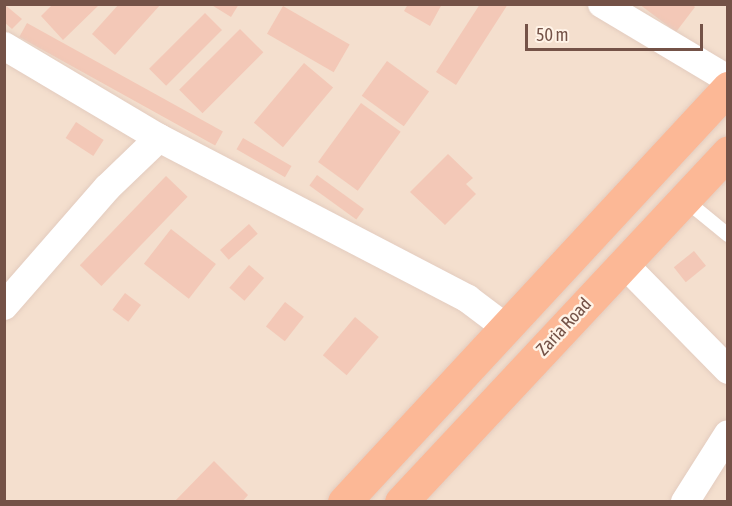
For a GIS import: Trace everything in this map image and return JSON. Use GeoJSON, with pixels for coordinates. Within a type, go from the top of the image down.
{"type":"FeatureCollection","features":[{"type":"Feature","properties":{"kind":"highway"},"geometry":{"type":"LineString","coordinates":[[344,501],[728,88]]}},
{"type":"Feature","properties":{"kind":"highway","name":"Zaria Road"},"geometry":{"type":"LineString","coordinates":[[401,501],[727,153]]}},
{"type":"Feature","properties":{"kind":"highway"},"geometry":{"type":"LineString","coordinates":[[629,194],[673,210]]}},
{"type":"Feature","properties":{"kind":"street"},"geometry":{"type":"LineString","coordinates":[[602,4],[728,79]]}},
{"type":"Feature","properties":{"kind":"street"},"geometry":{"type":"LineString","coordinates":[[9,54],[159,138],[468,299],[505,327]]}},
{"type":"Feature","properties":{"kind":"street"},"geometry":{"type":"LineString","coordinates":[[4,306],[107,188],[159,138]]}},
{"type":"Feature","properties":{"kind":"street"},"geometry":{"type":"LineString","coordinates":[[623,263],[728,370]]}},
{"type":"Feature","properties":{"kind":"street"},"geometry":{"type":"LineString","coordinates":[[685,501],[728,434]]}},
{"type":"Feature","properties":{"kind":"lane"},"geometry":{"type":"LineString","coordinates":[[673,210],[728,235]]}},
{"type":"Feature","properties":{"kind":"shaded area"},"geometry":{"type":"Polygon","coordinates":[[[5,5],[727,5],[727,501],[5,501],[5,5]]]}},
{"type":"Feature","properties":{"kind":"building"},"geometry":{"type":"Polygon","coordinates":[[[4,4],[22,19],[12,29],[4,22],[4,4]]]}},
{"type":"Feature","properties":{"kind":"building"},"geometry":{"type":"Polygon","coordinates":[[[53,4],[100,4],[63,40],[41,16],[53,4]]]}},
{"type":"Feature","properties":{"kind":"building"},"geometry":{"type":"Polygon","coordinates":[[[119,4],[161,4],[115,55],[92,34],[119,4]]]}},
{"type":"Feature","properties":{"kind":"building"},"geometry":{"type":"Polygon","coordinates":[[[210,4],[239,4],[231,17],[210,4]]]}},
{"type":"Feature","properties":{"kind":"building"},"geometry":{"type":"Polygon","coordinates":[[[408,4],[442,4],[430,26],[404,11],[408,4]]]}},
{"type":"Feature","properties":{"kind":"building"},"geometry":{"type":"Polygon","coordinates":[[[480,4],[508,4],[456,85],[436,72],[480,4]]]}},
{"type":"Feature","properties":{"kind":"building"},"geometry":{"type":"Polygon","coordinates":[[[639,4],[692,4],[695,7],[676,32],[639,4]]]}},
{"type":"Feature","properties":{"kind":"building"},"geometry":{"type":"Polygon","coordinates":[[[283,6],[350,44],[334,72],[267,34],[283,6]]]}},
{"type":"Feature","properties":{"kind":"building"},"geometry":{"type":"Polygon","coordinates":[[[205,13],[222,30],[166,86],[149,69],[205,13]]]}},
{"type":"Feature","properties":{"kind":"building"},"geometry":{"type":"Polygon","coordinates":[[[27,23],[223,132],[215,146],[19,37],[27,23]]]}},
{"type":"Feature","properties":{"kind":"building"},"geometry":{"type":"Polygon","coordinates":[[[240,29],[263,52],[203,113],[179,90],[240,29]]]}},
{"type":"Feature","properties":{"kind":"building"},"geometry":{"type":"Polygon","coordinates":[[[387,61],[429,92],[404,126],[362,96],[387,61]]]}},
{"type":"Feature","properties":{"kind":"building"},"geometry":{"type":"Polygon","coordinates":[[[304,63],[333,87],[283,147],[254,123],[304,63]]]}},
{"type":"Feature","properties":{"kind":"building"},"geometry":{"type":"Polygon","coordinates":[[[361,103],[401,132],[358,191],[318,162],[361,103]]]}},
{"type":"Feature","properties":{"kind":"building"},"geometry":{"type":"Polygon","coordinates":[[[76,122],[104,140],[93,156],[66,138],[76,122]]]}},
{"type":"Feature","properties":{"kind":"building"},"geometry":{"type":"Polygon","coordinates":[[[243,138],[291,166],[285,177],[236,149],[243,138]]]}},
{"type":"Feature","properties":{"kind":"building"},"geometry":{"type":"Polygon","coordinates":[[[448,154],[473,178],[466,184],[476,194],[445,225],[410,192],[448,154]]]}},
{"type":"Feature","properties":{"kind":"building"},"geometry":{"type":"Polygon","coordinates":[[[317,175],[364,209],[356,220],[309,186],[317,175]]]}},
{"type":"Feature","properties":{"kind":"building"},"geometry":{"type":"Polygon","coordinates":[[[166,176],[188,197],[101,286],[80,265],[166,176]]]}},
{"type":"Feature","properties":{"kind":"building"},"geometry":{"type":"Polygon","coordinates":[[[249,224],[258,234],[229,260],[220,250],[249,224]]]}},
{"type":"Feature","properties":{"kind":"building"},"geometry":{"type":"Polygon","coordinates":[[[171,229],[216,264],[189,299],[144,264],[171,229]]]}},
{"type":"Feature","properties":{"kind":"building"},"geometry":{"type":"Polygon","coordinates":[[[694,251],[706,266],[686,282],[674,267],[694,251]]]}},
{"type":"Feature","properties":{"kind":"building"},"geometry":{"type":"Polygon","coordinates":[[[249,265],[264,278],[244,301],[229,288],[249,265]]]}},
{"type":"Feature","properties":{"kind":"building"},"geometry":{"type":"Polygon","coordinates":[[[125,293],[141,305],[128,322],[112,310],[125,293]]]}},
{"type":"Feature","properties":{"kind":"building"},"geometry":{"type":"Polygon","coordinates":[[[285,302],[304,317],[285,341],[266,326],[285,302]]]}},
{"type":"Feature","properties":{"kind":"building"},"geometry":{"type":"Polygon","coordinates":[[[355,317],[379,337],[347,375],[323,355],[355,317]]]}},
{"type":"Feature","properties":{"kind":"building"},"geometry":{"type":"Polygon","coordinates":[[[214,461],[248,495],[242,502],[174,502],[214,461]]]}}]}
